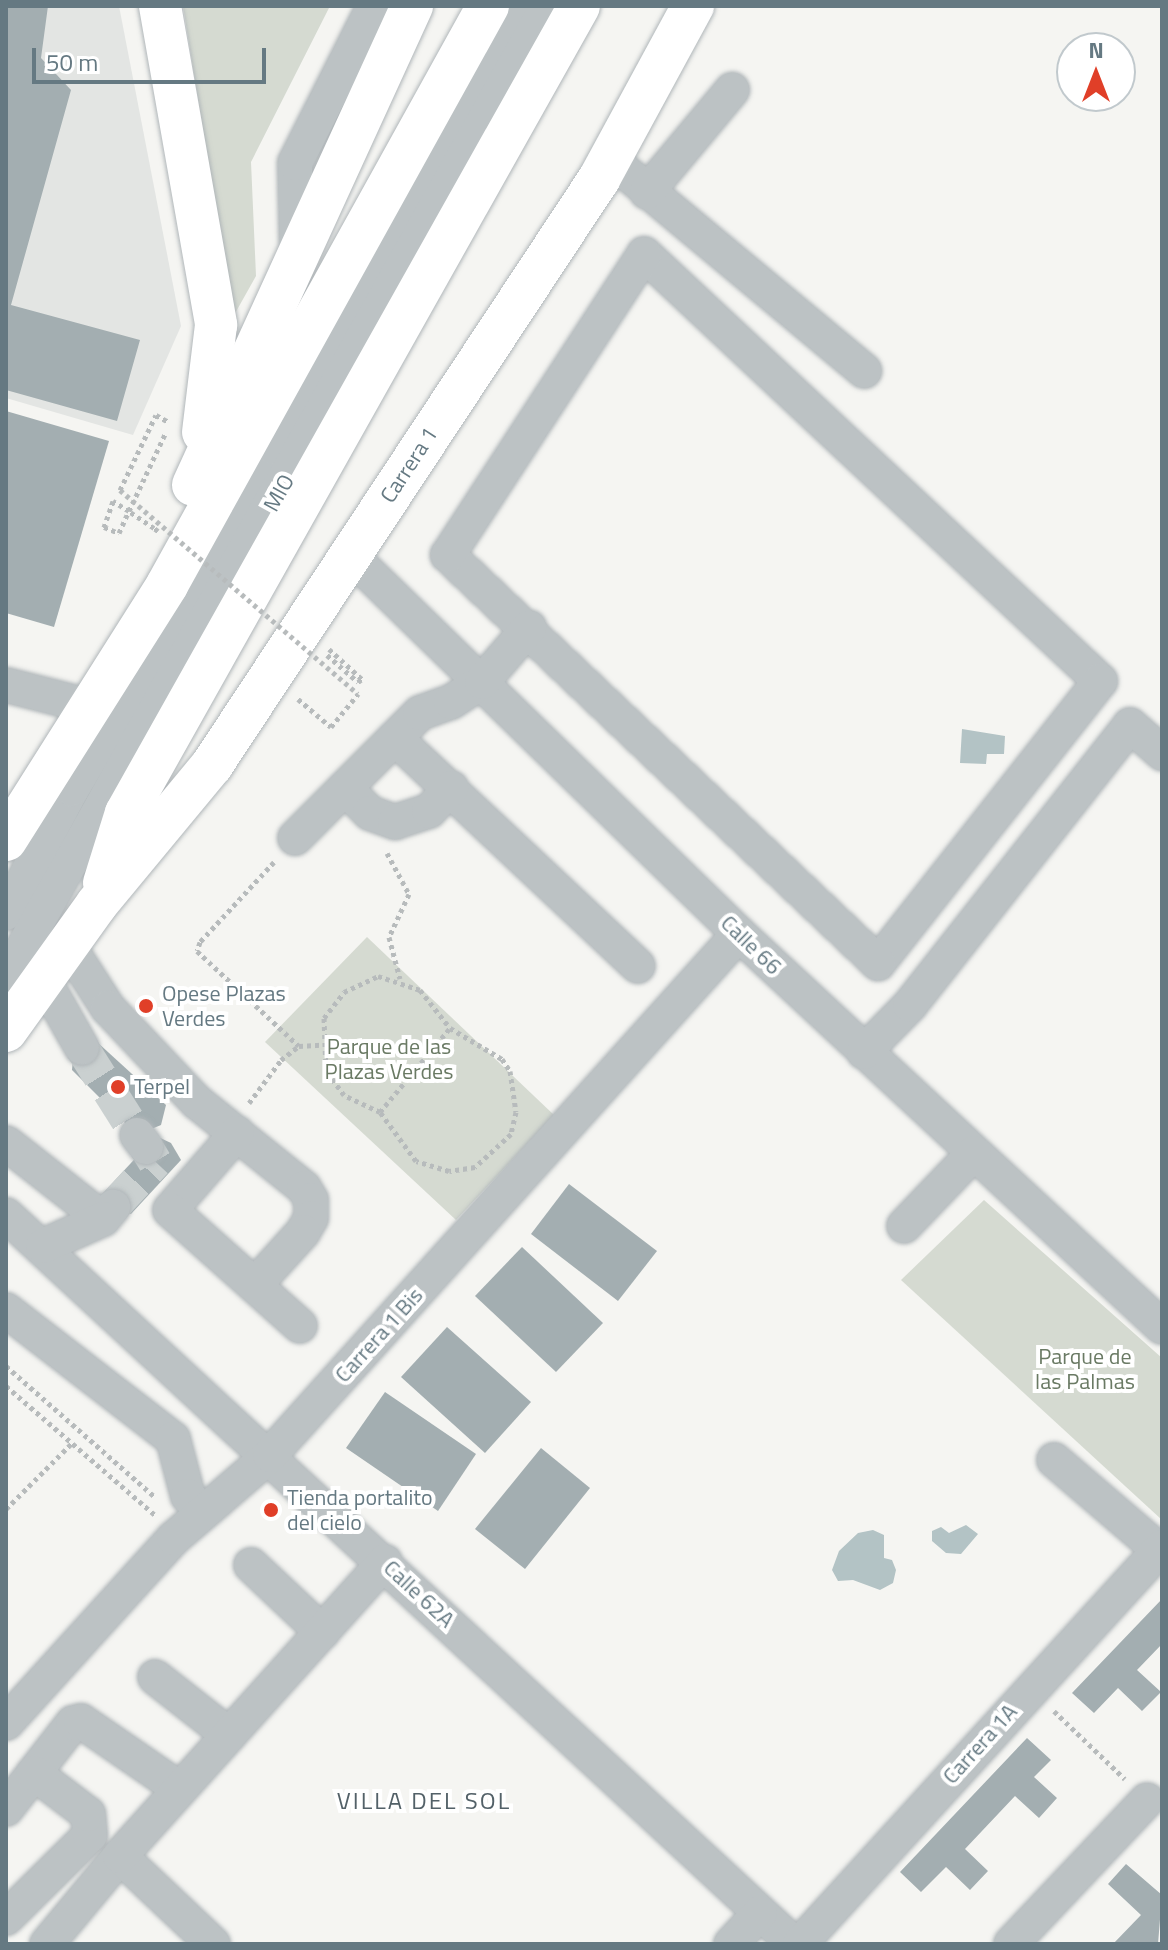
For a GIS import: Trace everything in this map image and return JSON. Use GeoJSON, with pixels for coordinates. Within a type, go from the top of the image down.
{"type":"FeatureCollection","features":[{"type":"Feature","properties":{"kind":"main road"},"geometry":{"type":"LineString","coordinates":[[160,6],[216,325],[198,473]]}},
{"type":"Feature","properties":{"kind":"main road"},"geometry":{"type":"LineString","coordinates":[[95,701],[412,6]]}},
{"type":"Feature","properties":{"kind":"main road","name":"Carrera 1"},"geometry":{"type":"LineString","coordinates":[[97,904],[126,813],[488,6]]}},
{"type":"Feature","properties":{"kind":"main road","name":"Carrera 1"},"geometry":{"type":"LineString","coordinates":[[6,840],[167,585],[285,455],[579,6]]}},
{"type":"Feature","properties":{"kind":"main road"},"geometry":{"type":"LineString","coordinates":[[139,853],[209,726],[601,123],[690,16]]}},
{"type":"Feature","properties":{"kind":"main road","name":"Carrera 1"},"geometry":{"type":"LineString","coordinates":[[6,1031],[24,978],[67,944],[212,765],[610,159],[690,16]]}},
{"type":"Feature","properties":{"kind":"street"},"geometry":{"type":"LineString","coordinates":[[297,254],[295,163],[374,6]]}},
{"type":"Feature","properties":{"kind":"street","name":"MIO"},"geometry":{"type":"LineString","coordinates":[[24,978],[285,455],[518,6]]}},
{"type":"Feature","properties":{"kind":"street","name":"MIO"},"geometry":{"type":"LineString","coordinates":[[6,913],[72,789],[285,455],[548,6]]}},
{"type":"Feature","properties":{"kind":"street"},"geometry":{"type":"LineString","coordinates":[[647,192],[732,90]]}},
{"type":"Feature","properties":{"kind":"street"},"geometry":{"type":"LineString","coordinates":[[610,159],[864,371]]}},
{"type":"Feature","properties":{"kind":"street"},"geometry":{"type":"LineString","coordinates":[[644,254],[1100,681],[878,963],[529,628],[448,555],[644,254]]}},
{"type":"Feature","properties":{"kind":"street","name":"Calle 66"},"geometry":{"type":"LineString","coordinates":[[350,555],[739,934],[1162,1327]]}},
{"type":"Feature","properties":{"kind":"street"},"geometry":{"type":"LineString","coordinates":[[295,838],[431,706],[451,702],[482,682],[529,628]]}},
{"type":"Feature","properties":{"kind":"street"},"geometry":{"type":"LineString","coordinates":[[6,685],[95,701]]}},
{"type":"Feature","properties":{"kind":"street"},"geometry":{"type":"LineString","coordinates":[[864,1052],[910,1005],[1130,725],[1162,753]]}},
{"type":"Feature","properties":{"kind":"street"},"geometry":{"type":"LineString","coordinates":[[395,738],[638,966]]}},
{"type":"Feature","properties":{"kind":"street"},"geometry":{"type":"LineString","coordinates":[[345,788],[370,813],[395,822],[429,811],[451,788]]}},
{"type":"Feature","properties":{"kind":"street","name":"Carrera 1 Bis"},"geometry":{"type":"LineString","coordinates":[[6,1723],[195,1518],[270,1455],[739,934]]}},
{"type":"Feature","properties":{"kind":"street"},"geometry":{"type":"LineString","coordinates":[[67,944],[108,1008],[197,1102],[304,1188],[311,1200],[311,1218],[303,1232],[255,1285]]}},
{"type":"Feature","properties":{"kind":"street"},"geometry":{"type":"LineString","coordinates":[[24,978],[82,1048]]}},
{"type":"Feature","properties":{"kind":"street"},"geometry":{"type":"LineString","coordinates":[[237,1133],[170,1210],[300,1326]]}},
{"type":"Feature","properties":{"kind":"street"},"geometry":{"type":"LineString","coordinates":[[6,1143],[108,1213],[43,1246]]}},
{"type":"Feature","properties":{"kind":"street"},"geometry":{"type":"LineString","coordinates":[[904,1226],[974,1153]]}},
{"type":"Feature","properties":{"kind":"street","name":"Calle 62A"},"geometry":{"type":"LineString","coordinates":[[6,1215],[270,1455],[760,1913],[797,1944]]}},
{"type":"Feature","properties":{"kind":"street"},"geometry":{"type":"LineString","coordinates":[[6,1310],[173,1439],[195,1518]]}},
{"type":"Feature","properties":{"kind":"street"},"geometry":{"type":"LineString","coordinates":[[1054,1460],[1160,1548]]}},
{"type":"Feature","properties":{"kind":"street","name":"Carrera 1A"},"geometry":{"type":"LineString","coordinates":[[797,1944],[1160,1548]]}},
{"type":"Feature","properties":{"kind":"street"},"geometry":{"type":"LineString","coordinates":[[47,1944],[120,1856],[385,1562]]}},
{"type":"Feature","properties":{"kind":"street"},"geometry":{"type":"LineString","coordinates":[[251,1565],[322,1632]]}},
{"type":"Feature","properties":{"kind":"street"},"geometry":{"type":"LineString","coordinates":[[155,1677],[229,1735]]}},
{"type":"Feature","properties":{"kind":"street"},"geometry":{"type":"LineString","coordinates":[[6,1809],[81,1721],[180,1789]]}},
{"type":"Feature","properties":{"kind":"street"},"geometry":{"type":"LineString","coordinates":[[6,1918],[90,1835],[88,1814],[34,1773]]}},
{"type":"Feature","properties":{"kind":"street"},"geometry":{"type":"LineString","coordinates":[[1011,1944],[1147,1800]]}},
{"type":"Feature","properties":{"kind":"street"},"geometry":{"type":"LineString","coordinates":[[120,1856],[213,1944]]}},
{"type":"Feature","properties":{"kind":"street"},"geometry":{"type":"LineString","coordinates":[[731,1944],[760,1913]]}},
{"type":"Feature","properties":{"kind":"path"},"geometry":{"type":"LineString","coordinates":[[168,540],[129,511],[113,501],[104,527],[119,533],[129,511],[170,422],[156,415],[120,490],[358,694],[331,727],[292,694]]}},
{"type":"Feature","properties":{"kind":"path"},"geometry":{"type":"LineString","coordinates":[[317,664],[325,653],[358,682],[362,679]]}},
{"type":"Feature","properties":{"kind":"path"},"geometry":{"type":"LineString","coordinates":[[395,822],[387,854],[409,894],[389,937],[400,979]]}},
{"type":"Feature","properties":{"kind":"path"},"geometry":{"type":"LineString","coordinates":[[295,838],[200,942],[197,951],[299,1046]]}},
{"type":"Feature","properties":{"kind":"path"},"geometry":{"type":"LineString","coordinates":[[378,976],[400,979],[420,990],[450,1028],[502,1059],[510,1071],[516,1112],[511,1134],[475,1167],[449,1171],[416,1161],[380,1112],[344,1095],[326,1070],[321,1045],[324,1018],[344,992],[378,976]]}},
{"type":"Feature","properties":{"kind":"path"},"geometry":{"type":"LineString","coordinates":[[380,1112],[450,1028]]}},
{"type":"Feature","properties":{"kind":"path"},"geometry":{"type":"LineString","coordinates":[[237,1133],[252,1095],[299,1046],[321,1045]]}},
{"type":"Feature","properties":{"kind":"path"},"geometry":{"type":"LineString","coordinates":[[6,1366],[195,1518]]}},
{"type":"Feature","properties":{"kind":"path"},"geometry":{"type":"LineString","coordinates":[[6,1386],[168,1526],[195,1518]]}},
{"type":"Feature","properties":{"kind":"path"},"geometry":{"type":"LineString","coordinates":[[6,1509],[72,1443]]}},
{"type":"Feature","properties":{"kind":"path"},"geometry":{"type":"LineString","coordinates":[[1031,1688],[1147,1800]]}},
{"type":"Feature","properties":{"kind":"shaded area"},"geometry":{"type":"Polygon","coordinates":[[[6,6],[119,6],[181,326],[133,435],[6,398],[6,6]]]}},
{"type":"Feature","properties":{"kind":"shaded area"},"geometry":{"type":"Polygon","coordinates":[[[962,729],[1005,736],[1004,754],[987,754],[986,764],[960,763],[962,729]]]}},
{"type":"Feature","properties":{"kind":"shaded area"},"geometry":{"type":"Polygon","coordinates":[[[966,1525],[978,1534],[961,1554],[946,1553],[932,1541],[932,1531],[941,1527],[949,1533],[966,1525]]]}},
{"type":"Feature","properties":{"kind":"shaded area"},"geometry":{"type":"Polygon","coordinates":[[[873,1530],[884,1535],[884,1558],[892,1560],[896,1570],[893,1583],[880,1590],[853,1580],[838,1581],[832,1570],[839,1551],[858,1533],[873,1530]]]}},
{"type":"Feature","properties":{"kind":"green space"},"geometry":{"type":"Polygon","coordinates":[[[183,6],[330,6],[251,162],[256,276],[233,317],[183,6]]]}},
{"type":"Feature","properties":{"kind":"green space","name":"Parque de las Plazas Verdes"},"geometry":{"type":"Polygon","coordinates":[[[367,937],[554,1115],[456,1220],[265,1042],[367,937]]]}},
{"type":"Feature","properties":{"kind":"green space","name":"Parque de las Palmas"},"geometry":{"type":"Polygon","coordinates":[[[984,1200],[1162,1358],[1162,1520],[901,1280],[984,1200]]]}},
{"type":"Feature","properties":{"kind":"building"},"geometry":{"type":"Polygon","coordinates":[[[6,6],[48,6],[41,58],[71,90],[11,305],[140,340],[117,421],[6,390],[6,6]]]}},
{"type":"Feature","properties":{"kind":"building"},"geometry":{"type":"Polygon","coordinates":[[[6,411],[109,441],[54,627],[6,613],[6,411]]]}},
{"type":"Feature","properties":{"kind":"building","name":"Terpel"},"geometry":{"type":"Polygon","coordinates":[[[97,1042],[166,1105],[161,1125],[137,1135],[72,1070],[73,1059],[87,1044],[97,1042]]]}},
{"type":"Feature","properties":{"kind":"building","name":"Terpel"},"geometry":{"type":"Polygon","coordinates":[[[156,1136],[171,1143],[181,1160],[131,1214],[121,1212],[105,1191],[156,1136]]]}},
{"type":"Feature","properties":{"kind":"building"},"geometry":{"type":"Polygon","coordinates":[[[569,1184],[657,1251],[618,1301],[531,1234],[569,1184]]]}},
{"type":"Feature","properties":{"kind":"building"},"geometry":{"type":"Polygon","coordinates":[[[522,1247],[603,1323],[556,1372],[475,1296],[522,1247]]]}},
{"type":"Feature","properties":{"kind":"building"},"geometry":{"type":"Polygon","coordinates":[[[447,1327],[531,1402],[485,1453],[401,1377],[447,1327]]]}},
{"type":"Feature","properties":{"kind":"building"},"geometry":{"type":"Polygon","coordinates":[[[385,1392],[476,1454],[438,1511],[346,1448],[385,1392]]]}},
{"type":"Feature","properties":{"kind":"building"},"geometry":{"type":"Polygon","coordinates":[[[541,1448],[590,1488],[525,1569],[475,1529],[541,1448]]]}},
{"type":"Feature","properties":{"kind":"building"},"geometry":{"type":"Polygon","coordinates":[[[1162,1599],[1162,1644],[1137,1670],[1161,1692],[1142,1711],[1118,1688],[1094,1713],[1072,1693],[1162,1599]]]}},
{"type":"Feature","properties":{"kind":"building"},"geometry":{"type":"Polygon","coordinates":[[[1027,1738],[1051,1760],[1034,1777],[1057,1798],[1039,1818],[1015,1796],[965,1849],[988,1871],[970,1890],[946,1867],[921,1892],[900,1872],[1027,1738]]]}},
{"type":"Feature","properties":{"kind":"building"},"geometry":{"type":"Polygon","coordinates":[[[1126,1864],[1162,1895],[1158,1944],[1113,1944],[1141,1915],[1108,1884],[1126,1864]]]}},
{"type":"Feature","properties":{"kind":"tunnel"},"geometry":{"type":"LineString","coordinates":[[82,1048],[137,1135]]}},
{"type":"Feature","properties":{"kind":"tunnel"},"geometry":{"type":"LineString","coordinates":[[113,1207],[155,1162],[146,1147]]}},
{"type":"Feature","properties":{"kind":"place","name":"Opese Plazas Verdes"},"geometry":{"type":"Point","coordinates":[146,1006]}},
{"type":"Feature","properties":{"kind":"place","name":"Terpel"},"geometry":{"type":"Point","coordinates":[118,1087]}},
{"type":"Feature","properties":{"kind":"place","name":"Tienda portalito del cielo"},"geometry":{"type":"Point","coordinates":[271,1510]}},
{"type":"Feature","properties":{"kind":"district","name":"VILLA DEL SOL"},"geometry":{"type":"Point","coordinates":[424,1801]}}]}
